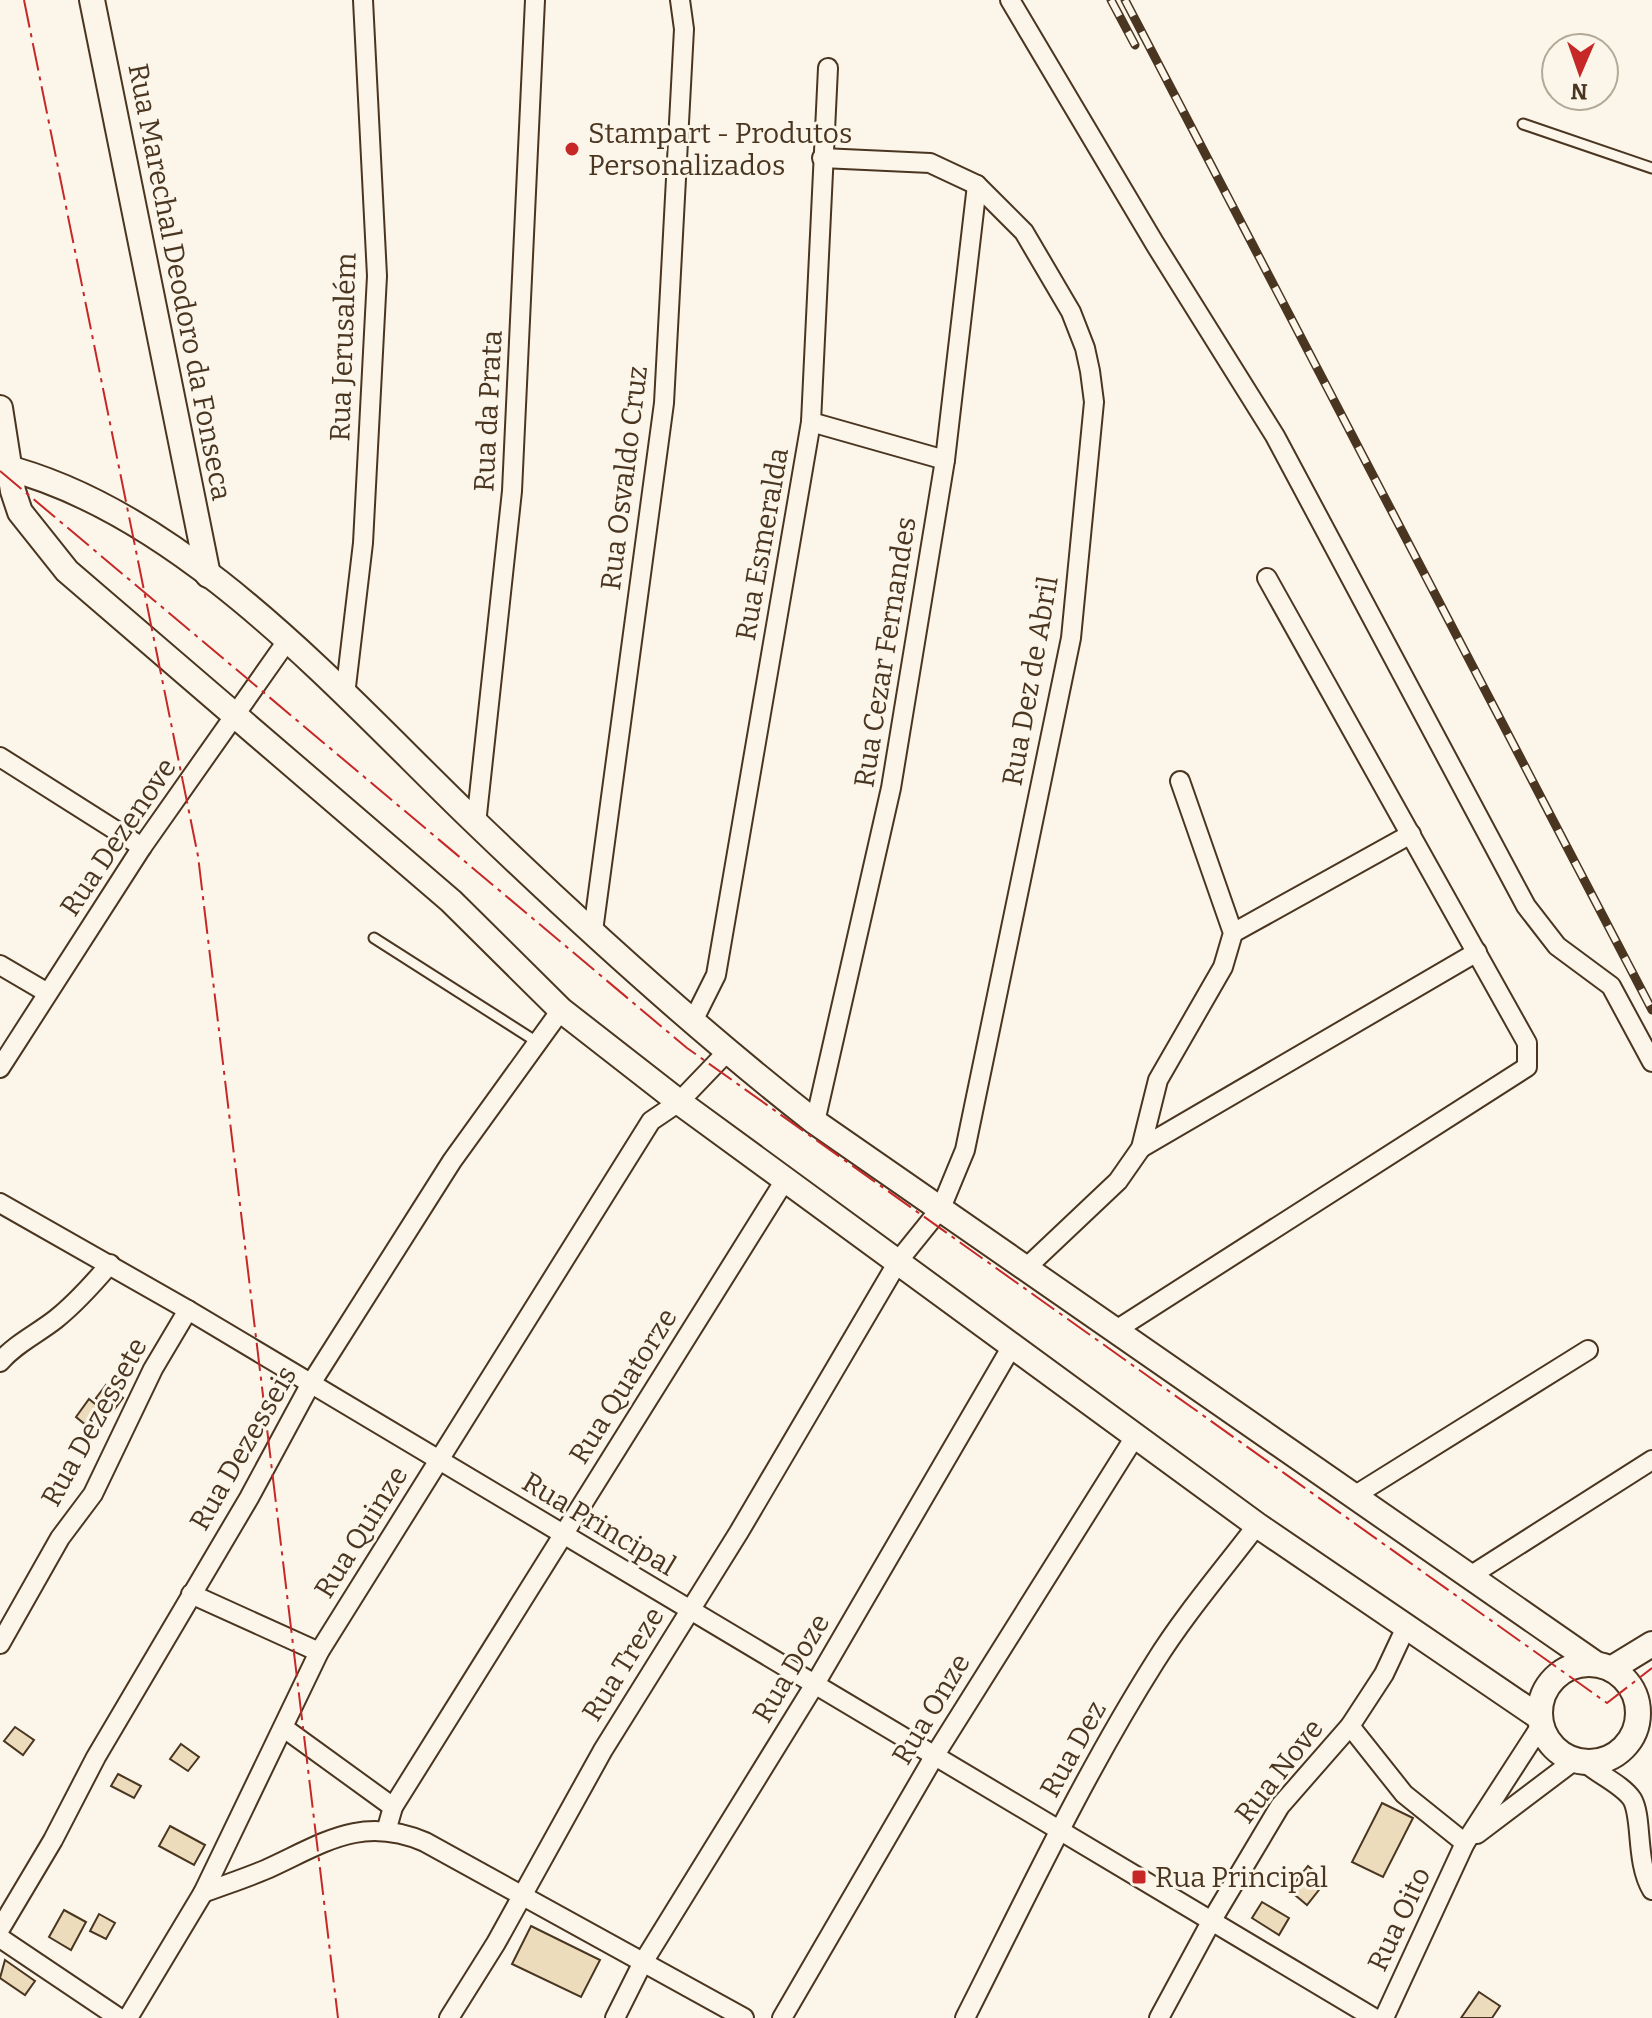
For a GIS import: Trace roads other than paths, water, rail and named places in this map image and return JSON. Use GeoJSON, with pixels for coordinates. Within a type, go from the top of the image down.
{"type":"FeatureCollection","features":[{"type":"Feature","properties":{"kind":"street","name":"Rua Marechal Deodoro da Fonseca"},"geometry":{"type":"LineString","coordinates":[[92,0],[208,575]]}},
{"type":"Feature","properties":{"kind":"street","name":"Rua Jerusalém"},"geometry":{"type":"LineString","coordinates":[[345,695],[363,543],[377,276],[363,0]]}},
{"type":"Feature","properties":{"kind":"street","name":"Rua da Prata"},"geometry":{"type":"LineString","coordinates":[[476,824],[512,491],[535,0]]}},
{"type":"Feature","properties":{"kind":"street","name":"Rua Osvaldo Cruz"},"geometry":{"type":"LineString","coordinates":[[593,931],[664,403],[684,29],[680,0]]}},
{"type":"Feature","properties":{"kind":"street"},"geometry":{"type":"LineString","coordinates":[[1010,0],[1155,244],[1275,436],[1526,906],[1557,946],[1611,986],[1652,1062]]}},
{"type":"Feature","properties":{"kind":"street","name":"Rua Esmeralda"},"geometry":{"type":"LineString","coordinates":[[693,1021],[716,975],[811,422],[828,68]]}},
{"type":"Feature","properties":{"kind":"street","name":"Rua Dez de Abril"},"geometry":{"type":"LineString","coordinates":[[822,158],[930,163],[977,185],[1024,232],[1071,312],[1085,348],[1094,402],[1071,638],[965,1150],[941,1208],[899,1260]]}},
{"type":"Feature","properties":{"kind":"street","name":"Rua Cezar Fernandes"},"geometry":{"type":"LineString","coordinates":[[815,1122],[891,788],[945,460],[977,185]]}},
{"type":"Feature","properties":{"kind":"street"},"geometry":{"type":"LineString","coordinates":[[0,408],[4,467],[20,512],[67,571],[451,901],[561,1010],[679,1102],[899,1260],[1257,1525],[1407,1625],[1540,1722],[1560,1753],[1579,1760],[1630,1796],[1635,1806],[1641,1863],[1652,1890]]}},
{"type":"Feature","properties":{"kind":"street"},"geometry":{"type":"LineString","coordinates":[[811,422],[945,460]]}},
{"type":"Feature","properties":{"kind":"street"},"geometry":{"type":"LineString","coordinates":[[4,467],[53,483],[148,532],[208,575],[287,641],[476,824],[726,1053],[815,1122],[1470,1576],[1624,1678],[1638,1706],[1632,1738]]}},
{"type":"Feature","properties":{"kind":"street"},"geometry":{"type":"LineString","coordinates":[[1116,1330],[1527,1067],[1527,1043],[1267,578]]}},
{"type":"Feature","properties":{"kind":"street","name":"Rua Dezenove"},"geometry":{"type":"LineString","coordinates":[[0,1068],[142,847],[287,641]]}},
{"type":"Feature","properties":{"kind":"street"},"geometry":{"type":"LineString","coordinates":[[0,757],[142,847]]}},
{"type":"Feature","properties":{"kind":"street"},"geometry":{"type":"LineString","coordinates":[[1026,1268],[1118,1181],[1141,1148],[1158,1080],[1223,967],[1233,933],[1180,781]]}},
{"type":"Feature","properties":{"kind":"street"},"geometry":{"type":"LineString","coordinates":[[1233,933],[1411,834]]}},
{"type":"Feature","properties":{"kind":"street"},"geometry":{"type":"LineString","coordinates":[[1141,1148],[1477,952]]}},
{"type":"Feature","properties":{"kind":"street"},"geometry":{"type":"LineString","coordinates":[[0,965],[46,992]]}},
{"type":"Feature","properties":{"kind":"street","name":"Rua Dezesseis"},"geometry":{"type":"LineString","coordinates":[[0,1929],[310,1385],[452,1161],[561,1010]]}},
{"type":"Feature","properties":{"kind":"street","name":"Rua Quinze"},"geometry":{"type":"LineString","coordinates":[[128,2018],[203,1893],[319,1652],[628,1155],[657,1115],[679,1102],[726,1053]]}},
{"type":"Feature","properties":{"kind":"street","name":"Rua Quatorze"},"geometry":{"type":"LineString","coordinates":[[387,1828],[393,1807],[785,1180]]}},
{"type":"Feature","properties":{"kind":"street","name":"Rua Principal"},"geometry":{"type":"LineString","coordinates":[[0,1203],[188,1310],[1374,2018]]}},
{"type":"Feature","properties":{"kind":"street","name":"Rua Treze"},"geometry":{"type":"LineString","coordinates":[[449,2018],[522,1896],[603,1750],[899,1260]]}},
{"type":"Feature","properties":{"kind":"street"},"geometry":{"type":"LineString","coordinates":[[0,1362],[77,1301],[110,1264]]}},
{"type":"Feature","properties":{"kind":"street","name":"Rua Dezessete"},"geometry":{"type":"LineString","coordinates":[[0,1644],[60,1538],[93,1494],[153,1369],[188,1310]]}},
{"type":"Feature","properties":{"kind":"street","name":"Rua Doze"},"geometry":{"type":"LineString","coordinates":[[615,2018],[642,1964],[815,1684],[1012,1346]]}},
{"type":"Feature","properties":{"kind":"street"},"geometry":{"type":"LineString","coordinates":[[1354,1496],[1588,1350]]}},
{"type":"Feature","properties":{"kind":"street","name":"Rua Onze"},"geometry":{"type":"LineString","coordinates":[[782,2018],[935,1755],[1136,1435]]}},
{"type":"Feature","properties":{"kind":"street"},"geometry":{"type":"LineString","coordinates":[[1470,1576],[1652,1460]]}},
{"type":"Feature","properties":{"kind":"street","name":"Rua Dez"},"geometry":{"type":"LineString","coordinates":[[965,2018],[1060,1830],[1156,1661],[1257,1525]]}},
{"type":"Feature","properties":{"kind":"street"},"geometry":{"type":"LineString","coordinates":[[191,1594],[319,1652]]}},
{"type":"Feature","properties":{"kind":"street","name":"Rua Nove"},"geometry":{"type":"LineString","coordinates":[[1159,2018],[1212,1920],[1280,1806],[1350,1726],[1384,1674],[1407,1625]]}},
{"type":"Feature","properties":{"kind":"street"},"geometry":{"type":"LineString","coordinates":[[1540,1722],[1540,1702],[1554,1677],[1580,1664],[1604,1666],[1652,1644]]}},
{"type":"Feature","properties":{"kind":"street","name":"Rua Oito"},"geometry":{"type":"LineString","coordinates":[[1384,2018],[1465,1843],[1540,1722]]}},
{"type":"Feature","properties":{"kind":"street"},"geometry":{"type":"LineString","coordinates":[[1579,1760],[1607,1759],[1652,1724]]}},
{"type":"Feature","properties":{"kind":"street"},"geometry":{"type":"LineString","coordinates":[[1350,1726],[1404,1794],[1465,1843]]}},
{"type":"Feature","properties":{"kind":"street"},"geometry":{"type":"LineString","coordinates":[[284,1728],[393,1807]]}},
{"type":"Feature","properties":{"kind":"street","name":"Rua Oito"},"geometry":{"type":"LineString","coordinates":[[1465,1843],[1579,1760]]}},
{"type":"Feature","properties":{"kind":"street"},"geometry":{"type":"LineString","coordinates":[[203,1893],[268,1868],[337,1836],[387,1828],[425,1842],[744,2018]]}},
{"type":"Feature","properties":{"kind":"street"},"geometry":{"type":"LineString","coordinates":[[0,1938],[119,2018]]}},
{"type":"Feature","properties":{"kind":"lane"},"geometry":{"type":"LineString","coordinates":[[1523,124],[1652,168]]}},
{"type":"Feature","properties":{"kind":"lane"},"geometry":{"type":"LineString","coordinates":[[374,938],[537,1042]]}},
{"type":"Feature","properties":{"kind":"railway"},"geometry":{"type":"LineString","coordinates":[[1111,0],[1135,45]]}},
{"type":"Feature","properties":{"kind":"railway"},"geometry":{"type":"LineString","coordinates":[[1125,0],[1652,1010]]}},
{"type":"Feature","properties":{"kind":"place","name":"Stampart - Produtos Personalizados"},"geometry":{"type":"Point","coordinates":[572,149]}},
{"type":"Feature","properties":{"kind":"place","name":"Rua Principal"},"geometry":{"type":"Point","coordinates":[1139,1877]}}]}
